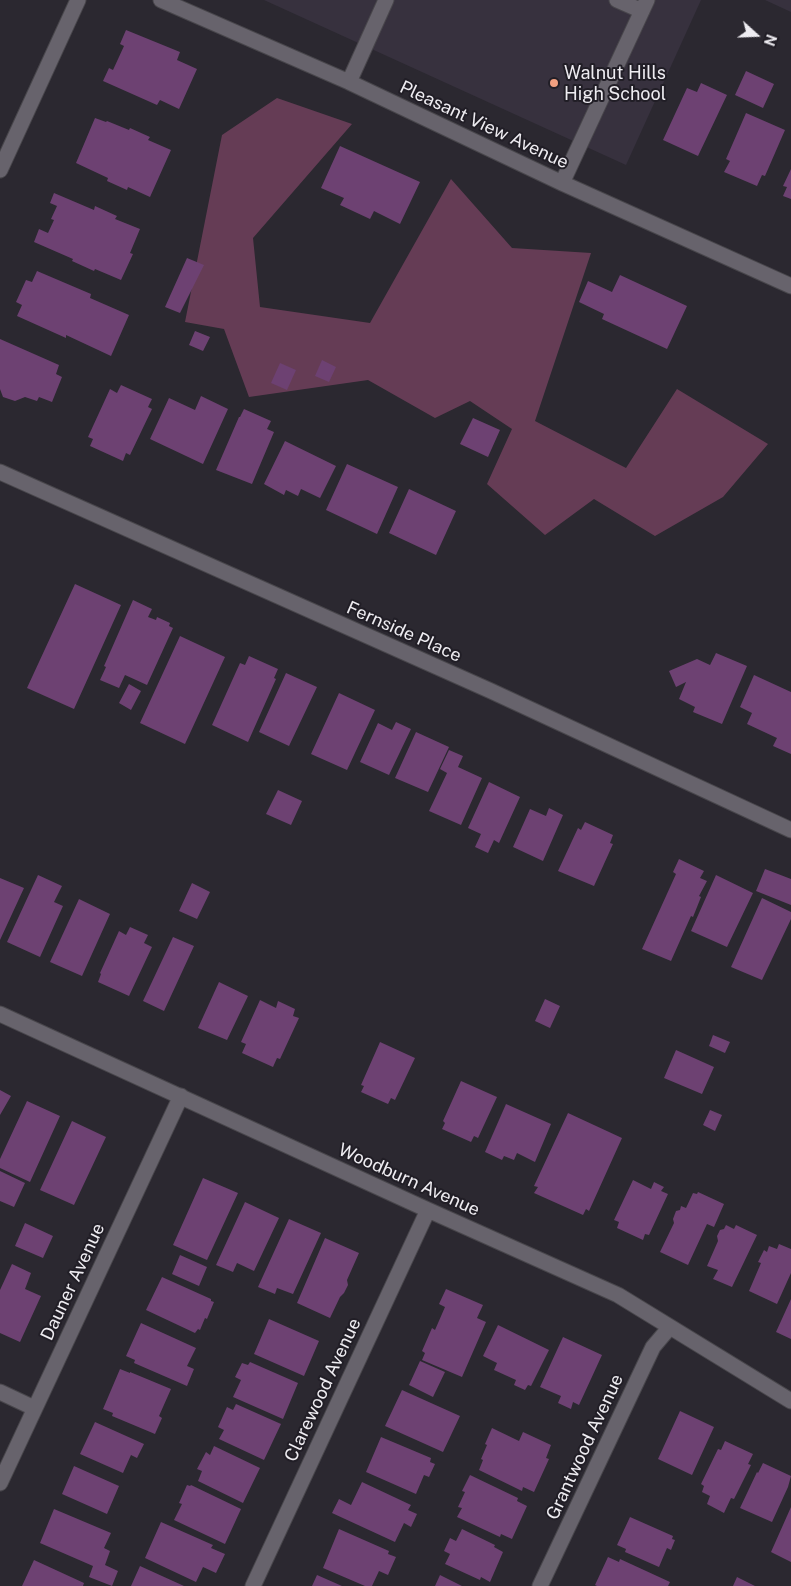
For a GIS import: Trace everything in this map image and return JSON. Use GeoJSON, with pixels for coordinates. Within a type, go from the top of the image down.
{"type":"FeatureCollection","features":[{"type":"Feature","properties":{"kind":"street"},"geometry":{"type":"LineString","coordinates":[[0,170],[78,0]]}},
{"type":"Feature","properties":{"kind":"street","name":"Pleasant View Avenue"},"geometry":{"type":"LineString","coordinates":[[161,0],[349,82],[562,183],[791,286]]}},
{"type":"Feature","properties":{"kind":"street"},"geometry":{"type":"LineString","coordinates":[[349,82],[386,0]]}},
{"type":"Feature","properties":{"kind":"street"},"geometry":{"type":"LineString","coordinates":[[562,183],[645,6],[617,0]]}},
{"type":"Feature","properties":{"kind":"street","name":"Fernside Place"},"geometry":{"type":"LineString","coordinates":[[0,472],[491,691],[791,830]]}},
{"type":"Feature","properties":{"kind":"street","name":"Woodburn Avenue"},"geometry":{"type":"LineString","coordinates":[[0,1014],[618,1295],[791,1401]]}},
{"type":"Feature","properties":{"kind":"street","name":"Dauner Avenue"},"geometry":{"type":"LineString","coordinates":[[0,1483],[181,1096]]}},
{"type":"Feature","properties":{"kind":"street","name":"Clarewood Avenue"},"geometry":{"type":"LineString","coordinates":[[253,1586],[428,1210]]}},
{"type":"Feature","properties":{"kind":"street","name":"Grantwood Avenue"},"geometry":{"type":"LineString","coordinates":[[540,1586],[653,1347],[670,1326]]}},
{"type":"Feature","properties":{"kind":"street"},"geometry":{"type":"LineString","coordinates":[[0,1392],[34,1408]]}},
{"type":"Feature","properties":{"kind":"shaded area","name":"Walnut Hills High School"},"geometry":{"type":"Polygon","coordinates":[[[264,0],[701,0],[626,165],[264,0]]]}},
{"type":"Feature","properties":{"kind":"shaded area"},"geometry":{"type":"Polygon","coordinates":[[[765,0],[791,0],[791,12],[765,0]]]}},
{"type":"Feature","properties":{"kind":"shaded area"},"geometry":{"type":"Polygon","coordinates":[[[277,98],[352,124],[253,238],[260,307],[370,323],[451,179],[512,248],[591,253],[535,421],[626,468],[677,389],[768,444],[723,497],[655,536],[594,499],[545,535],[487,484],[512,429],[470,401],[435,418],[368,380],[249,397],[224,329],[185,322],[222,135],[277,98]]]}},
{"type":"Feature","properties":{"kind":"building"},"geometry":{"type":"Polygon","coordinates":[[[126,30],[180,52],[177,60],[197,69],[179,109],[160,100],[157,105],[103,81],[109,68],[113,70],[124,46],[120,44],[126,30]]]}},
{"type":"Feature","properties":{"kind":"building"},"geometry":{"type":"Polygon","coordinates":[[[746,71],[774,84],[763,108],[735,95],[746,71]]]}},
{"type":"Feature","properties":{"kind":"building"},"geometry":{"type":"Polygon","coordinates":[[[701,83],[727,95],[698,156],[663,140],[687,88],[697,92],[701,83]]]}},
{"type":"Feature","properties":{"kind":"building"},"geometry":{"type":"Polygon","coordinates":[[[746,113],[785,130],[765,176],[762,175],[757,186],[724,172],[730,161],[726,159],[746,113]]]}},
{"type":"Feature","properties":{"kind":"building"},"geometry":{"type":"Polygon","coordinates":[[[95,118],[129,130],[130,128],[150,137],[148,140],[171,150],[150,197],[128,187],[127,190],[107,181],[108,178],[76,163],[95,118]]]}},
{"type":"Feature","properties":{"kind":"building"},"geometry":{"type":"Polygon","coordinates":[[[340,146],[420,182],[400,224],[374,211],[370,219],[340,205],[344,198],[321,188],[340,146]]]}},
{"type":"Feature","properties":{"kind":"building"},"geometry":{"type":"Polygon","coordinates":[[[791,169],[791,199],[783,196],[787,187],[783,186],[791,169]]]}},
{"type":"Feature","properties":{"kind":"building"},"geometry":{"type":"Polygon","coordinates":[[[54,193],[94,210],[95,206],[117,216],[115,219],[140,229],[130,253],[133,254],[121,280],[95,269],[94,271],[72,261],[73,259],[34,242],[39,229],[48,233],[54,220],[51,219],[57,206],[50,203],[54,193]]]}},
{"type":"Feature","properties":{"kind":"building"},"geometry":{"type":"Polygon","coordinates":[[[187,258],[204,265],[180,313],[165,307],[187,258]]]}},
{"type":"Feature","properties":{"kind":"building"},"geometry":{"type":"Polygon","coordinates":[[[37,271],[91,294],[90,298],[129,315],[111,356],[66,335],[66,338],[17,316],[22,305],[16,302],[26,280],[32,282],[37,271]]]}},
{"type":"Feature","properties":{"kind":"building"},"geometry":{"type":"Polygon","coordinates":[[[620,275],[687,306],[667,349],[602,319],[604,314],[579,302],[588,281],[612,292],[620,275]]]}},
{"type":"Feature","properties":{"kind":"building"},"geometry":{"type":"Polygon","coordinates":[[[195,331],[210,337],[203,351],[189,345],[195,331]]]}},
{"type":"Feature","properties":{"kind":"building"},"geometry":{"type":"Polygon","coordinates":[[[0,339],[59,365],[56,374],[62,377],[52,402],[39,397],[37,401],[25,397],[15,401],[3,397],[0,389],[0,339]]]}},
{"type":"Feature","properties":{"kind":"building"},"geometry":{"type":"Polygon","coordinates":[[[322,360],[336,367],[329,382],[315,376],[322,360]]]}},
{"type":"Feature","properties":{"kind":"building"},"geometry":{"type":"Polygon","coordinates":[[[280,363],[296,370],[287,390],[271,383],[280,363]]]}},
{"type":"Feature","properties":{"kind":"building"},"geometry":{"type":"Polygon","coordinates":[[[121,385],[152,399],[148,407],[152,409],[130,455],[126,453],[123,461],[90,446],[93,439],[88,437],[110,389],[117,393],[121,385]]]}},
{"type":"Feature","properties":{"kind":"building"},"geometry":{"type":"Polygon","coordinates":[[[201,396],[228,409],[203,464],[150,439],[169,398],[195,410],[201,396]]]}},
{"type":"Feature","properties":{"kind":"building"},"geometry":{"type":"Polygon","coordinates":[[[244,409],[271,421],[267,429],[274,432],[252,484],[216,470],[244,409]]]}},
{"type":"Feature","properties":{"kind":"building"},"geometry":{"type":"Polygon","coordinates":[[[473,418],[500,430],[488,457],[460,444],[473,418]]]}},
{"type":"Feature","properties":{"kind":"building"},"geometry":{"type":"Polygon","coordinates":[[[285,441],[336,466],[320,498],[301,489],[298,496],[286,490],[284,495],[264,484],[285,441]]]}},
{"type":"Feature","properties":{"kind":"building"},"geometry":{"type":"Polygon","coordinates":[[[347,464],[398,487],[377,534],[326,510],[347,464]]]}},
{"type":"Feature","properties":{"kind":"building"},"geometry":{"type":"Polygon","coordinates":[[[409,489],[456,511],[436,555],[389,533],[409,489]]]}},
{"type":"Feature","properties":{"kind":"building"},"geometry":{"type":"Polygon","coordinates":[[[75,584],[121,605],[74,709],[27,688],[75,584]]]}},
{"type":"Feature","properties":{"kind":"building"},"geometry":{"type":"Polygon","coordinates":[[[133,600],[152,609],[148,617],[156,620],[157,617],[170,623],[169,626],[173,628],[147,685],[125,675],[119,688],[100,680],[106,667],[104,666],[133,600]]]}},
{"type":"Feature","properties":{"kind":"building"},"geometry":{"type":"Polygon","coordinates":[[[180,636],[225,657],[185,744],[140,723],[180,636]]]}},
{"type":"Feature","properties":{"kind":"building"},"geometry":{"type":"Polygon","coordinates":[[[716,653],[747,666],[722,724],[693,712],[695,707],[679,699],[686,682],[676,687],[669,671],[697,659],[710,665],[716,653]]]}},
{"type":"Feature","properties":{"kind":"building"},"geometry":{"type":"Polygon","coordinates":[[[249,656],[278,669],[274,678],[276,679],[248,742],[212,725],[240,663],[245,665],[249,656]]]}},
{"type":"Feature","properties":{"kind":"building"},"geometry":{"type":"Polygon","coordinates":[[[286,673],[317,687],[289,746],[259,732],[286,673]]]}},
{"type":"Feature","properties":{"kind":"building"},"geometry":{"type":"Polygon","coordinates":[[[754,675],[791,692],[791,754],[773,746],[777,738],[747,724],[752,713],[740,707],[754,675]]]}},
{"type":"Feature","properties":{"kind":"building"},"geometry":{"type":"Polygon","coordinates":[[[129,684],[141,691],[131,710],[119,703],[129,684]]]}},
{"type":"Feature","properties":{"kind":"building"},"geometry":{"type":"Polygon","coordinates":[[[339,693],[375,710],[347,770],[311,754],[339,693]]]}},
{"type":"Feature","properties":{"kind":"building"},"geometry":{"type":"Polygon","coordinates":[[[396,722],[411,729],[389,775],[360,762],[378,723],[392,730],[396,722]]]}},
{"type":"Feature","properties":{"kind":"building"},"geometry":{"type":"Polygon","coordinates":[[[416,732],[449,747],[428,792],[395,778],[416,732]]]}},
{"type":"Feature","properties":{"kind":"building"},"geometry":{"type":"Polygon","coordinates":[[[449,750],[463,756],[458,767],[482,778],[461,825],[429,811],[447,773],[440,769],[449,750]]]}},
{"type":"Feature","properties":{"kind":"building"},"geometry":{"type":"Polygon","coordinates":[[[489,782],[520,797],[499,843],[494,840],[488,853],[475,847],[481,834],[468,828],[489,782]]]}},
{"type":"Feature","properties":{"kind":"building"},"geometry":{"type":"Polygon","coordinates":[[[278,790],[302,801],[291,825],[266,814],[278,790]]]}},
{"type":"Feature","properties":{"kind":"building"},"geometry":{"type":"Polygon","coordinates":[[[549,808],[563,815],[543,861],[513,847],[530,809],[546,816],[549,808]]]}},
{"type":"Feature","properties":{"kind":"building"},"geometry":{"type":"Polygon","coordinates":[[[585,822],[613,835],[610,843],[613,844],[594,886],[558,871],[578,828],[581,830],[585,822]]]}},
{"type":"Feature","properties":{"kind":"building"},"geometry":{"type":"Polygon","coordinates":[[[679,859],[704,871],[700,878],[707,881],[699,896],[701,897],[693,917],[691,916],[671,961],[642,949],[676,874],[673,872],[679,859]]]}},
{"type":"Feature","properties":{"kind":"building"},"geometry":{"type":"Polygon","coordinates":[[[765,869],[791,879],[791,905],[756,891],[765,869]]]}},
{"type":"Feature","properties":{"kind":"building"},"geometry":{"type":"Polygon","coordinates":[[[38,875],[62,886],[54,902],[63,906],[40,957],[7,942],[38,875]]]}},
{"type":"Feature","properties":{"kind":"building"},"geometry":{"type":"Polygon","coordinates":[[[716,875],[753,893],[727,947],[691,931],[716,875]]]}},
{"type":"Feature","properties":{"kind":"building"},"geometry":{"type":"Polygon","coordinates":[[[0,878],[24,888],[0,940],[0,878]]]}},
{"type":"Feature","properties":{"kind":"building"},"geometry":{"type":"Polygon","coordinates":[[[192,883],[210,892],[197,919],[179,911],[192,883]]]}},
{"type":"Feature","properties":{"kind":"building"},"geometry":{"type":"Polygon","coordinates":[[[762,898],[791,912],[791,919],[762,980],[731,967],[762,898]]]}},
{"type":"Feature","properties":{"kind":"building"},"geometry":{"type":"Polygon","coordinates":[[[79,899],[110,914],[82,976],[50,962],[79,899]]]}},
{"type":"Feature","properties":{"kind":"building"},"geometry":{"type":"Polygon","coordinates":[[[130,927],[148,935],[144,943],[152,947],[129,996],[98,982],[100,973],[119,931],[126,935],[130,927]]]}},
{"type":"Feature","properties":{"kind":"building"},"geometry":{"type":"Polygon","coordinates":[[[173,937],[194,946],[164,1011],[143,1001],[173,937]]]}},
{"type":"Feature","properties":{"kind":"building"},"geometry":{"type":"Polygon","coordinates":[[[219,982],[248,996],[227,1040],[198,1028],[219,982]]]}},
{"type":"Feature","properties":{"kind":"building"},"geometry":{"type":"Polygon","coordinates":[[[545,999],[560,1006],[550,1028],[535,1021],[545,999]]]}},
{"type":"Feature","properties":{"kind":"building"},"geometry":{"type":"Polygon","coordinates":[[[260,1000],[276,1008],[278,1001],[295,1009],[293,1016],[299,1018],[280,1059],[277,1058],[273,1067],[242,1053],[246,1044],[241,1042],[260,1000]]]}},
{"type":"Feature","properties":{"kind":"building"},"geometry":{"type":"Polygon","coordinates":[[[713,1035],[730,1042],[725,1053],[709,1046],[713,1035]]]}},
{"type":"Feature","properties":{"kind":"building"},"geometry":{"type":"Polygon","coordinates":[[[380,1042],[415,1058],[395,1100],[391,1098],[388,1104],[361,1092],[364,1086],[361,1085],[380,1042]]]}},
{"type":"Feature","properties":{"kind":"building"},"geometry":{"type":"Polygon","coordinates":[[[676,1050],[714,1067],[702,1094],[664,1078],[676,1050]]]}},
{"type":"Feature","properties":{"kind":"building"},"geometry":{"type":"Polygon","coordinates":[[[461,1081],[497,1097],[478,1138],[474,1136],[471,1142],[442,1129],[445,1123],[443,1121],[461,1081]]]}},
{"type":"Feature","properties":{"kind":"building"},"geometry":{"type":"Polygon","coordinates":[[[0,1090],[11,1096],[0,1115],[0,1090]]]}},
{"type":"Feature","properties":{"kind":"building"},"geometry":{"type":"Polygon","coordinates":[[[27,1101],[60,1116],[30,1182],[0,1168],[0,1159],[27,1101]]]}},
{"type":"Feature","properties":{"kind":"building"},"geometry":{"type":"Polygon","coordinates":[[[506,1104],[551,1124],[535,1162],[517,1153],[514,1160],[504,1156],[502,1160],[485,1152],[506,1104]]]}},
{"type":"Feature","properties":{"kind":"building"},"geometry":{"type":"Polygon","coordinates":[[[710,1110],[722,1115],[715,1131],[703,1125],[710,1110]]]}},
{"type":"Feature","properties":{"kind":"building"},"geometry":{"type":"Polygon","coordinates":[[[568,1113],[622,1138],[589,1211],[586,1209],[583,1215],[534,1193],[538,1187],[534,1186],[568,1113]]]}},
{"type":"Feature","properties":{"kind":"building"},"geometry":{"type":"Polygon","coordinates":[[[72,1121],[106,1137],[74,1205],[40,1190],[72,1121]]]}},
{"type":"Feature","properties":{"kind":"building"},"geometry":{"type":"Polygon","coordinates":[[[0,1171],[25,1183],[14,1207],[0,1201],[0,1171]]]}},
{"type":"Feature","properties":{"kind":"building"},"geometry":{"type":"Polygon","coordinates":[[[203,1178],[238,1193],[207,1260],[173,1245],[203,1178]]]}},
{"type":"Feature","properties":{"kind":"building"},"geometry":{"type":"Polygon","coordinates":[[[633,1180],[651,1189],[654,1182],[664,1187],[661,1191],[668,1194],[649,1235],[645,1234],[643,1240],[617,1228],[619,1222],[614,1220],[633,1180]]]}},
{"type":"Feature","properties":{"kind":"building"},"geometry":{"type":"Polygon","coordinates":[[[698,1192],[724,1204],[714,1227],[707,1224],[688,1265],[660,1252],[674,1223],[673,1219],[676,1211],[680,1210],[681,1206],[686,1208],[693,1193],[697,1194],[698,1192]]]}},
{"type":"Feature","properties":{"kind":"building"},"geometry":{"type":"Polygon","coordinates":[[[245,1202],[279,1218],[254,1271],[237,1263],[233,1272],[216,1265],[245,1202]]]}},
{"type":"Feature","properties":{"kind":"building"},"geometry":{"type":"Polygon","coordinates":[[[289,1219],[321,1233],[293,1294],[277,1288],[275,1294],[258,1287],[289,1219]]]}},
{"type":"Feature","properties":{"kind":"building"},"geometry":{"type":"Polygon","coordinates":[[[25,1223],[53,1236],[43,1258],[15,1246],[25,1223]]]}},
{"type":"Feature","properties":{"kind":"building"},"geometry":{"type":"Polygon","coordinates":[[[726,1225],[734,1229],[736,1225],[757,1235],[732,1287],[713,1279],[718,1270],[707,1266],[718,1241],[717,1236],[726,1225]]]}},
{"type":"Feature","properties":{"kind":"building"},"geometry":{"type":"Polygon","coordinates":[[[325,1238],[359,1253],[347,1280],[348,1285],[330,1318],[297,1303],[325,1238]]]}},
{"type":"Feature","properties":{"kind":"building"},"geometry":{"type":"Polygon","coordinates":[[[779,1244],[791,1249],[791,1273],[777,1304],[749,1291],[761,1263],[758,1262],[764,1250],[767,1252],[769,1246],[777,1249],[779,1244]]]}},
{"type":"Feature","properties":{"kind":"building"},"geometry":{"type":"Polygon","coordinates":[[[180,1255],[207,1267],[199,1286],[172,1274],[180,1255]]]}},
{"type":"Feature","properties":{"kind":"building"},"geometry":{"type":"Polygon","coordinates":[[[12,1264],[31,1273],[25,1289],[41,1296],[20,1342],[0,1333],[0,1290],[12,1264]]]}},
{"type":"Feature","properties":{"kind":"building"},"geometry":{"type":"Polygon","coordinates":[[[162,1277],[214,1302],[200,1330],[198,1329],[195,1333],[146,1310],[162,1277]]]}},
{"type":"Feature","properties":{"kind":"building"},"geometry":{"type":"Polygon","coordinates":[[[446,1289],[483,1305],[477,1318],[486,1322],[462,1377],[422,1360],[425,1353],[422,1351],[432,1328],[435,1330],[445,1307],[439,1304],[446,1289]]]}},
{"type":"Feature","properties":{"kind":"building"},"geometry":{"type":"Polygon","coordinates":[[[791,1299],[791,1339],[776,1332],[791,1299]]]}},
{"type":"Feature","properties":{"kind":"building"},"geometry":{"type":"Polygon","coordinates":[[[269,1319],[319,1341],[304,1376],[254,1354],[269,1319]]]}},
{"type":"Feature","properties":{"kind":"building"},"geometry":{"type":"Polygon","coordinates":[[[141,1323],[196,1348],[187,1366],[194,1369],[187,1386],[134,1363],[135,1360],[126,1356],[141,1323]]]}},
{"type":"Feature","properties":{"kind":"building"},"geometry":{"type":"Polygon","coordinates":[[[498,1325],[549,1350],[531,1386],[528,1385],[525,1390],[514,1385],[516,1380],[494,1370],[497,1363],[483,1356],[498,1325]]]}},
{"type":"Feature","properties":{"kind":"building"},"geometry":{"type":"Polygon","coordinates":[[[563,1337],[602,1355],[579,1405],[573,1402],[571,1409],[558,1403],[561,1396],[540,1387],[563,1337]]]}},
{"type":"Feature","properties":{"kind":"building"},"geometry":{"type":"Polygon","coordinates":[[[420,1361],[445,1372],[433,1397],[409,1385],[420,1361]]]}},
{"type":"Feature","properties":{"kind":"building"},"geometry":{"type":"Polygon","coordinates":[[[250,1362],[298,1383],[283,1419],[233,1397],[241,1380],[235,1377],[242,1363],[248,1365],[250,1362]]]}},
{"type":"Feature","properties":{"kind":"building"},"geometry":{"type":"Polygon","coordinates":[[[120,1369],[171,1389],[159,1416],[162,1418],[155,1434],[112,1416],[113,1413],[103,1409],[120,1369]]]}},
{"type":"Feature","properties":{"kind":"building"},"geometry":{"type":"Polygon","coordinates":[[[402,1390],[460,1416],[443,1452],[385,1426],[402,1390]]]}},
{"type":"Feature","properties":{"kind":"building"},"geometry":{"type":"Polygon","coordinates":[[[236,1404],[281,1424],[264,1460],[219,1439],[224,1430],[218,1427],[227,1407],[233,1410],[236,1404]]]}},
{"type":"Feature","properties":{"kind":"building"},"geometry":{"type":"Polygon","coordinates":[[[680,1411],[714,1427],[692,1475],[658,1459],[680,1411]]]}},
{"type":"Feature","properties":{"kind":"building"},"geometry":{"type":"Polygon","coordinates":[[[95,1422],[144,1444],[137,1458],[131,1455],[123,1473],[80,1454],[95,1422]]]}},
{"type":"Feature","properties":{"kind":"building"},"geometry":{"type":"Polygon","coordinates":[[[492,1428],[519,1441],[523,1432],[551,1445],[546,1458],[549,1459],[534,1492],[523,1487],[522,1491],[479,1470],[487,1445],[485,1444],[492,1428]]]}},
{"type":"Feature","properties":{"kind":"building"},"geometry":{"type":"Polygon","coordinates":[[[381,1437],[431,1458],[430,1462],[435,1464],[429,1477],[424,1475],[416,1494],[366,1472],[381,1437]]]}},
{"type":"Feature","properties":{"kind":"building"},"geometry":{"type":"Polygon","coordinates":[[[725,1441],[753,1454],[748,1464],[751,1465],[734,1499],[731,1498],[724,1513],[707,1504],[710,1496],[702,1492],[704,1486],[701,1484],[718,1449],[721,1450],[725,1441]]]}},
{"type":"Feature","properties":{"kind":"building"},"geometry":{"type":"Polygon","coordinates":[[[214,1446],[260,1468],[243,1503],[198,1481],[202,1471],[197,1469],[206,1452],[210,1455],[214,1446]]]}},
{"type":"Feature","properties":{"kind":"building"},"geometry":{"type":"Polygon","coordinates":[[[763,1463],[791,1476],[772,1522],[740,1508],[763,1463]]]}},
{"type":"Feature","properties":{"kind":"building"},"geometry":{"type":"Polygon","coordinates":[[[74,1466],[119,1486],[107,1514],[62,1494],[74,1466]]]}},
{"type":"Feature","properties":{"kind":"building"},"geometry":{"type":"Polygon","coordinates":[[[470,1475],[518,1498],[517,1501],[527,1506],[512,1539],[501,1534],[500,1537],[457,1517],[462,1508],[458,1507],[465,1492],[462,1491],[470,1475]]]}},
{"type":"Feature","properties":{"kind":"building"},"geometry":{"type":"Polygon","coordinates":[[[362,1482],[411,1505],[408,1510],[417,1514],[411,1527],[404,1523],[395,1542],[332,1513],[339,1499],[351,1505],[362,1482]]]}},
{"type":"Feature","properties":{"kind":"building"},"geometry":{"type":"Polygon","coordinates":[[[187,1485],[191,1485],[241,1509],[225,1544],[174,1520],[182,1504],[179,1503],[187,1485]]]}},
{"type":"Feature","properties":{"kind":"building"},"geometry":{"type":"Polygon","coordinates":[[[791,1507],[791,1562],[771,1552],[791,1507]]]}},
{"type":"Feature","properties":{"kind":"building"},"geometry":{"type":"Polygon","coordinates":[[[54,1509],[111,1533],[104,1548],[110,1551],[105,1565],[118,1571],[112,1586],[89,1577],[93,1566],[40,1543],[54,1509]]]}},
{"type":"Feature","properties":{"kind":"building"},"geometry":{"type":"Polygon","coordinates":[[[630,1517],[673,1536],[672,1539],[675,1540],[671,1550],[667,1548],[659,1567],[625,1552],[626,1549],[617,1545],[630,1517]]]}},
{"type":"Feature","properties":{"kind":"building"},"geometry":{"type":"Polygon","coordinates":[[[161,1522],[213,1545],[211,1548],[225,1554],[216,1573],[203,1567],[196,1582],[145,1558],[161,1522]]]}},
{"type":"Feature","properties":{"kind":"building"},"geometry":{"type":"Polygon","coordinates":[[[339,1529],[389,1551],[388,1554],[396,1557],[388,1575],[379,1571],[372,1586],[365,1586],[323,1568],[339,1529]]]}},
{"type":"Feature","properties":{"kind":"building"},"geometry":{"type":"Polygon","coordinates":[[[462,1529],[495,1545],[494,1547],[503,1552],[490,1582],[481,1577],[480,1580],[445,1564],[450,1554],[444,1551],[450,1538],[456,1541],[462,1529]]]}},
{"type":"Feature","properties":{"kind":"building"},"geometry":{"type":"Polygon","coordinates":[[[608,1557],[619,1562],[620,1559],[670,1582],[668,1586],[597,1586],[595,1585],[608,1557]]]}},
{"type":"Feature","properties":{"kind":"building"},"geometry":{"type":"Polygon","coordinates":[[[34,1560],[84,1583],[83,1586],[22,1586],[34,1560]]]}},
{"type":"Feature","properties":{"kind":"building"},"geometry":{"type":"Polygon","coordinates":[[[140,1566],[184,1586],[131,1586],[140,1566]]]}},
{"type":"Feature","properties":{"kind":"building"},"geometry":{"type":"Polygon","coordinates":[[[317,1575],[342,1586],[312,1586],[317,1575]]]}},
{"type":"Feature","properties":{"kind":"building"},"geometry":{"type":"Polygon","coordinates":[[[440,1575],[462,1586],[435,1586],[440,1575]]]}},
{"type":"Feature","properties":{"kind":"building"},"geometry":{"type":"Polygon","coordinates":[[[737,1577],[755,1586],[733,1586],[737,1577]]]}},
{"type":"Feature","properties":{"kind":"place","name":"Walnut Hills High School"},"geometry":{"type":"Point","coordinates":[554,83]}}]}
